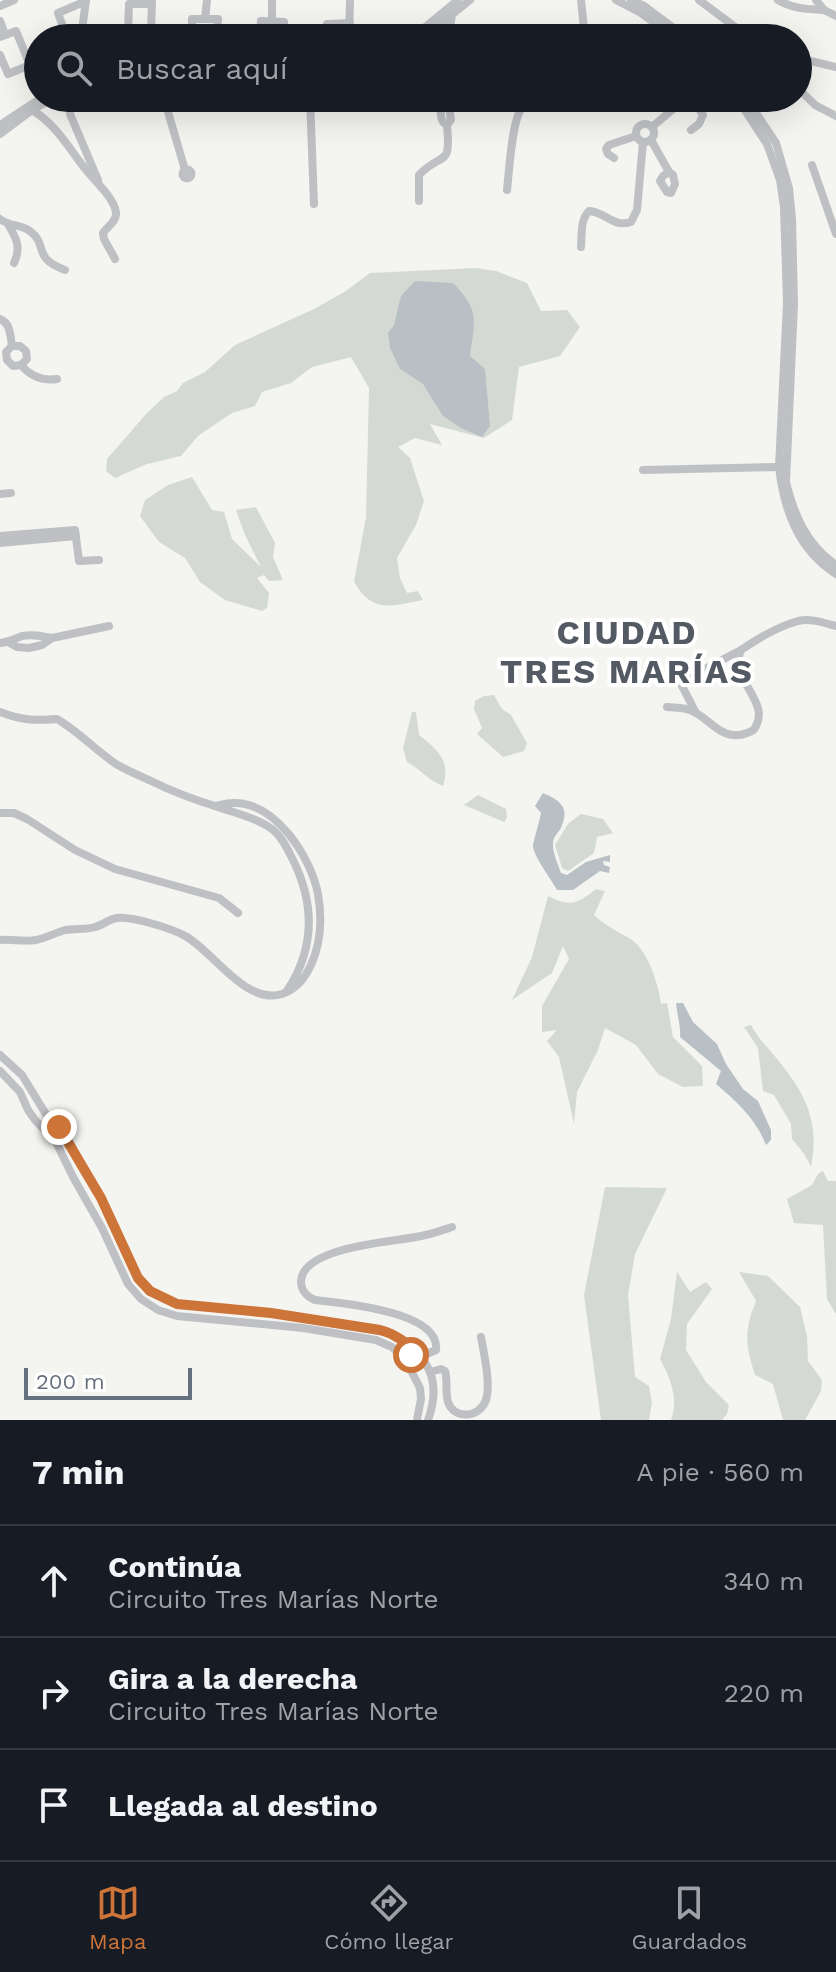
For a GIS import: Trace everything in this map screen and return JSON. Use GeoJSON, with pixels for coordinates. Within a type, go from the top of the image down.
{"type":"FeatureCollection","features":[{"type":"Feature","properties":{"kind":"street"},"geometry":{"type":"LineString","coordinates":[[0,6],[14,0]]}},
{"type":"Feature","properties":{"kind":"street"},"geometry":{"type":"LineString","coordinates":[[62,24],[58,13],[86,0]]}},
{"type":"Feature","properties":{"kind":"street"},"geometry":{"type":"LineString","coordinates":[[83,24],[86,0]]}},
{"type":"Feature","properties":{"kind":"street"},"geometry":{"type":"LineString","coordinates":[[205,19],[207,0]]}},
{"type":"Feature","properties":{"kind":"street"},"geometry":{"type":"LineString","coordinates":[[272,0],[272,22]]}},
{"type":"Feature","properties":{"kind":"street"},"geometry":{"type":"LineString","coordinates":[[327,24],[350,23],[350,0]]}},
{"type":"Feature","properties":{"kind":"street"},"geometry":{"type":"LineString","coordinates":[[429,24],[458,0]]}},
{"type":"Feature","properties":{"kind":"street"},"geometry":{"type":"LineString","coordinates":[[439,24],[470,0]]}},
{"type":"Feature","properties":{"kind":"street"},"geometry":{"type":"LineString","coordinates":[[616,0],[642,10],[664,24]]}},
{"type":"Feature","properties":{"kind":"street"},"geometry":{"type":"LineString","coordinates":[[631,0],[658,24]]}},
{"type":"Feature","properties":{"kind":"street"},"geometry":{"type":"LineString","coordinates":[[699,0],[731,24]]}},
{"type":"Feature","properties":{"kind":"street"},"geometry":{"type":"LineString","coordinates":[[778,0],[789,6],[824,10],[836,16]]}},
{"type":"Feature","properties":{"kind":"street"},"geometry":{"type":"LineString","coordinates":[[816,0],[824,10]]}},
{"type":"Feature","properties":{"kind":"street"},"geometry":{"type":"LineString","coordinates":[[582,24],[583,1]]}},
{"type":"Feature","properties":{"kind":"street"},"geometry":{"type":"LineString","coordinates":[[128,24],[129,4],[152,2],[151,24]]}},
{"type":"Feature","properties":{"kind":"street"},"geometry":{"type":"LineString","coordinates":[[451,24],[452,13]]}},
{"type":"Feature","properties":{"kind":"street"},"geometry":{"type":"LineString","coordinates":[[192,24],[192,19],[218,19],[218,24]]}},
{"type":"Feature","properties":{"kind":"street"},"geometry":{"type":"LineString","coordinates":[[0,21],[2,36],[16,31],[24,50]]}},
{"type":"Feature","properties":{"kind":"street"},"geometry":{"type":"LineString","coordinates":[[261,24],[261,21],[284,24]]}},
{"type":"Feature","properties":{"kind":"street"},"geometry":{"type":"LineString","coordinates":[[0,55],[8,74],[24,67]]}},
{"type":"Feature","properties":{"kind":"street"},"geometry":{"type":"LineString","coordinates":[[812,61],[836,67]]}},
{"type":"Feature","properties":{"kind":"street"},"geometry":{"type":"LineString","coordinates":[[812,102],[836,116]]}},
{"type":"Feature","properties":{"kind":"street"},"geometry":{"type":"LineString","coordinates":[[0,125],[24,109]]}},
{"type":"Feature","properties":{"kind":"street"},"geometry":{"type":"LineString","coordinates":[[0,134],[29,112]]}},
{"type":"Feature","properties":{"kind":"street"},"geometry":{"type":"LineString","coordinates":[[36,112],[71,147],[100,184]]}},
{"type":"Feature","properties":{"kind":"street"},"geometry":{"type":"LineString","coordinates":[[70,112],[100,184],[115,208],[117,215],[103,233],[115,259]]}},
{"type":"Feature","properties":{"kind":"street"},"geometry":{"type":"LineString","coordinates":[[168,112],[185,170]]}},
{"type":"Feature","properties":{"kind":"street"},"geometry":{"type":"LineString","coordinates":[[311,112],[314,204]]}},
{"type":"Feature","properties":{"kind":"street"},"geometry":{"type":"LineString","coordinates":[[419,201],[419,175],[445,158],[448,152],[449,112]]}},
{"type":"Feature","properties":{"kind":"street"},"geometry":{"type":"LineString","coordinates":[[507,190],[518,112]]}},
{"type":"Feature","properties":{"kind":"street"},"geometry":{"type":"LineString","coordinates":[[652,127],[671,112]]}},
{"type":"Feature","properties":{"kind":"street"},"geometry":{"type":"LineString","coordinates":[[691,130],[699,124],[703,115],[701,112]]}},
{"type":"Feature","properties":{"kind":"street"},"geometry":{"type":"LineString","coordinates":[[747,112],[761,132],[776,165],[784,207],[790,303],[786,482],[791,511],[816,548],[836,565]]}},
{"type":"Feature","properties":{"kind":"street"},"geometry":{"type":"LineString","coordinates":[[755,112],[776,143],[789,188],[794,259],[779,467],[802,541],[826,568],[836,574]]}},
{"type":"Feature","properties":{"kind":"street"},"geometry":{"type":"LineString","coordinates":[[614,158],[606,149],[609,145],[643,139],[654,132],[646,124],[636,129],[643,139],[669,172]]}},
{"type":"Feature","properties":{"kind":"street"},"geometry":{"type":"LineString","coordinates":[[581,247],[585,214],[589,211],[618,224],[631,222],[634,218],[643,139]]}},
{"type":"Feature","properties":{"kind":"street"},"geometry":{"type":"LineString","coordinates":[[71,147],[81,140]]}},
{"type":"Feature","properties":{"kind":"street"},"geometry":{"type":"LineString","coordinates":[[812,165],[836,234]]}},
{"type":"Feature","properties":{"kind":"street"},"geometry":{"type":"LineString","coordinates":[[0,219],[9,226],[19,247],[14,263]]}},
{"type":"Feature","properties":{"kind":"street"},"geometry":{"type":"LineString","coordinates":[[9,226],[27,229],[34,234],[45,259],[65,270]]}},
{"type":"Feature","properties":{"kind":"street"},"geometry":{"type":"LineString","coordinates":[[0,319],[9,327],[12,346]]}},
{"type":"Feature","properties":{"kind":"street"},"geometry":{"type":"LineString","coordinates":[[12,346],[20,346],[26,351],[27,359],[21,365],[13,366],[7,360],[6,352],[12,346]]}},
{"type":"Feature","properties":{"kind":"street"},"geometry":{"type":"LineString","coordinates":[[21,365],[35,377],[46,381],[57,379]]}},
{"type":"Feature","properties":{"kind":"street"},"geometry":{"type":"LineString","coordinates":[[643,470],[779,467]]}},
{"type":"Feature","properties":{"kind":"street"},"geometry":{"type":"LineString","coordinates":[[0,494],[11,493]]}},
{"type":"Feature","properties":{"kind":"street"},"geometry":{"type":"LineString","coordinates":[[1,540],[76,536],[79,561],[99,560]]}},
{"type":"Feature","properties":{"kind":"street"},"geometry":{"type":"LineString","coordinates":[[695,712],[682,689],[684,680],[800,621],[836,626]]}},
{"type":"Feature","properties":{"kind":"street"},"geometry":{"type":"LineString","coordinates":[[4,643],[28,635],[52,638],[109,626]]}},
{"type":"Feature","properties":{"kind":"street"},"geometry":{"type":"LineString","coordinates":[[667,707],[688,709],[713,727],[733,735],[752,731],[758,724],[758,706],[742,679],[738,656],[741,650]]}},
{"type":"Feature","properties":{"kind":"street"},"geometry":{"type":"LineString","coordinates":[[0,712],[36,721],[57,719],[117,764],[151,781],[215,806],[233,802],[269,815],[295,842],[318,892],[320,913],[319,936],[304,978],[296,987],[281,994],[266,995],[248,989],[186,936],[144,921],[120,917],[94,928],[66,930],[32,941],[0,940]]}},
{"type":"Feature","properties":{"kind":"street"},"geometry":{"type":"LineString","coordinates":[[0,813],[14,813],[27,819],[75,850],[115,869],[219,898],[238,913]]}},
{"type":"Feature","properties":{"kind":"street"},"geometry":{"type":"LineString","coordinates":[[0,1055],[22,1075],[47,1116],[66,1136],[101,1198],[138,1278],[150,1291],[177,1304],[271,1313],[391,1333],[420,1355],[432,1376],[433,1406],[428,1420]]}},
{"type":"Feature","properties":{"kind":"street"},"geometry":{"type":"LineString","coordinates":[[0,1071],[20,1092],[35,1120],[56,1142],[128,1284],[141,1299],[158,1310],[177,1316],[288,1326],[376,1340],[392,1347],[406,1361],[420,1388],[417,1420]]}},
{"type":"Feature","properties":{"kind":"street"},"geometry":{"type":"LineString","coordinates":[[406,1361],[411,1355],[436,1350],[435,1339],[426,1327],[377,1308],[315,1300],[303,1292],[301,1279],[308,1267],[318,1259],[340,1250],[421,1237],[452,1227]]}},
{"type":"Feature","properties":{"kind":"street"},"geometry":{"type":"LineString","coordinates":[[420,1388],[428,1386],[432,1376],[441,1369],[447,1375],[447,1399],[452,1410],[457,1414],[474,1413],[486,1401],[487,1391],[481,1337]]}},
{"type":"Feature","properties":{"kind":"shaded area"},"geometry":{"type":"Polygon","coordinates":[[[476,268],[496,271],[527,283],[541,311],[567,310],[580,327],[560,356],[519,367],[512,420],[484,438],[430,424],[442,445],[415,438],[398,447],[410,458],[424,501],[416,525],[397,558],[400,578],[407,593],[418,591],[423,600],[392,605],[376,603],[368,599],[354,582],[366,517],[369,388],[351,357],[312,367],[291,383],[262,392],[255,406],[232,413],[198,436],[181,456],[147,464],[115,478],[106,471],[107,459],[147,413],[183,383],[205,372],[235,345],[314,309],[370,273],[476,268]]]}},
{"type":"Feature","properties":{"kind":"shaded area"},"geometry":{"type":"Polygon","coordinates":[[[415,281],[453,283],[472,308],[474,324],[470,356],[485,369],[490,426],[482,437],[443,416],[423,384],[400,369],[390,348],[388,333],[394,325],[401,296],[415,281]]]}},
{"type":"Feature","properties":{"kind":"shaded area"},"geometry":{"type":"Polygon","coordinates":[[[192,477],[212,510],[224,512],[232,539],[261,567],[236,510],[256,507],[275,543],[273,557],[283,580],[269,581],[264,575],[257,578],[269,593],[267,608],[262,611],[225,600],[200,582],[185,558],[159,542],[140,516],[145,500],[168,485],[192,477]]]}},
{"type":"Feature","properties":{"kind":"shaded area"},"geometry":{"type":"Polygon","coordinates":[[[494,695],[502,709],[511,715],[527,743],[524,751],[503,757],[477,734],[482,728],[474,709],[475,701],[494,695]]]}},
{"type":"Feature","properties":{"kind":"shaded area"},"geometry":{"type":"Polygon","coordinates":[[[412,712],[416,712],[419,735],[437,751],[444,763],[443,786],[407,762],[403,748],[412,712]]]}},
{"type":"Feature","properties":{"kind":"shaded area"},"geometry":{"type":"Polygon","coordinates":[[[543,793],[558,801],[565,813],[553,842],[561,873],[567,875],[586,862],[610,855],[610,862],[603,861],[610,867],[609,873],[600,871],[573,890],[557,890],[533,849],[541,813],[535,806],[543,793]]]}},
{"type":"Feature","properties":{"kind":"shaded area"},"geometry":{"type":"Polygon","coordinates":[[[478,795],[506,809],[504,822],[464,805],[478,795]]]}},
{"type":"Feature","properties":{"kind":"shaded area"},"geometry":{"type":"Polygon","coordinates":[[[581,814],[603,819],[613,833],[597,837],[594,853],[568,871],[562,868],[555,845],[568,824],[581,814]]]}},
{"type":"Feature","properties":{"kind":"shaded area"},"geometry":{"type":"Polygon","coordinates":[[[596,889],[605,891],[594,915],[632,940],[643,952],[655,979],[661,1004],[667,1003],[673,1037],[702,1066],[703,1086],[683,1087],[658,1074],[636,1045],[605,1028],[598,1050],[577,1092],[574,1124],[559,1057],[547,1041],[557,1030],[542,1032],[542,1006],[569,959],[563,946],[552,973],[512,1000],[532,957],[548,896],[568,903],[584,898],[596,889]]]}},
{"type":"Feature","properties":{"kind":"shaded area"},"geometry":{"type":"Polygon","coordinates":[[[676,1003],[683,1003],[693,1022],[717,1044],[743,1089],[758,1101],[771,1130],[771,1140],[766,1145],[751,1119],[716,1084],[721,1071],[680,1037],[676,1003]]]}},
{"type":"Feature","properties":{"kind":"shaded area"},"geometry":{"type":"Polygon","coordinates":[[[751,1025],[781,1063],[806,1103],[813,1127],[811,1167],[792,1139],[791,1124],[774,1095],[763,1091],[758,1048],[744,1027],[751,1025]]]}},
{"type":"Feature","properties":{"kind":"shaded area"},"geometry":{"type":"Polygon","coordinates":[[[823,1171],[828,1181],[836,1181],[836,1314],[827,1299],[823,1225],[794,1223],[787,1199],[812,1185],[823,1171]]]}},
{"type":"Feature","properties":{"kind":"shaded area"},"geometry":{"type":"Polygon","coordinates":[[[605,1187],[667,1188],[635,1254],[628,1295],[635,1377],[649,1386],[652,1403],[649,1420],[601,1420],[584,1295],[605,1187]]]}},
{"type":"Feature","properties":{"kind":"shaded area"},"geometry":{"type":"Polygon","coordinates":[[[677,1272],[690,1292],[706,1282],[712,1289],[687,1324],[686,1350],[706,1382],[729,1405],[722,1420],[671,1420],[674,1396],[660,1359],[671,1319],[677,1272]]]}},
{"type":"Feature","properties":{"kind":"shaded area"},"geometry":{"type":"Polygon","coordinates":[[[739,1272],[768,1276],[800,1307],[807,1336],[808,1361],[822,1380],[821,1391],[805,1420],[783,1420],[773,1384],[755,1375],[747,1338],[756,1301],[739,1272]]]}},
{"type":"Feature","properties":{"kind":"district","name":"CIUDAD TRES MARÍAS"},"geometry":{"type":"Point","coordinates":[627,652]}},
{"type":"Feature","properties":{"kind":"route"},"geometry":{"type":"LineString","coordinates":[[59,1127],[101,1198],[138,1278],[150,1291],[163,1299],[194,1307],[271,1313],[380,1330],[402,1339],[418,1353],[411,1355]]}}]}
